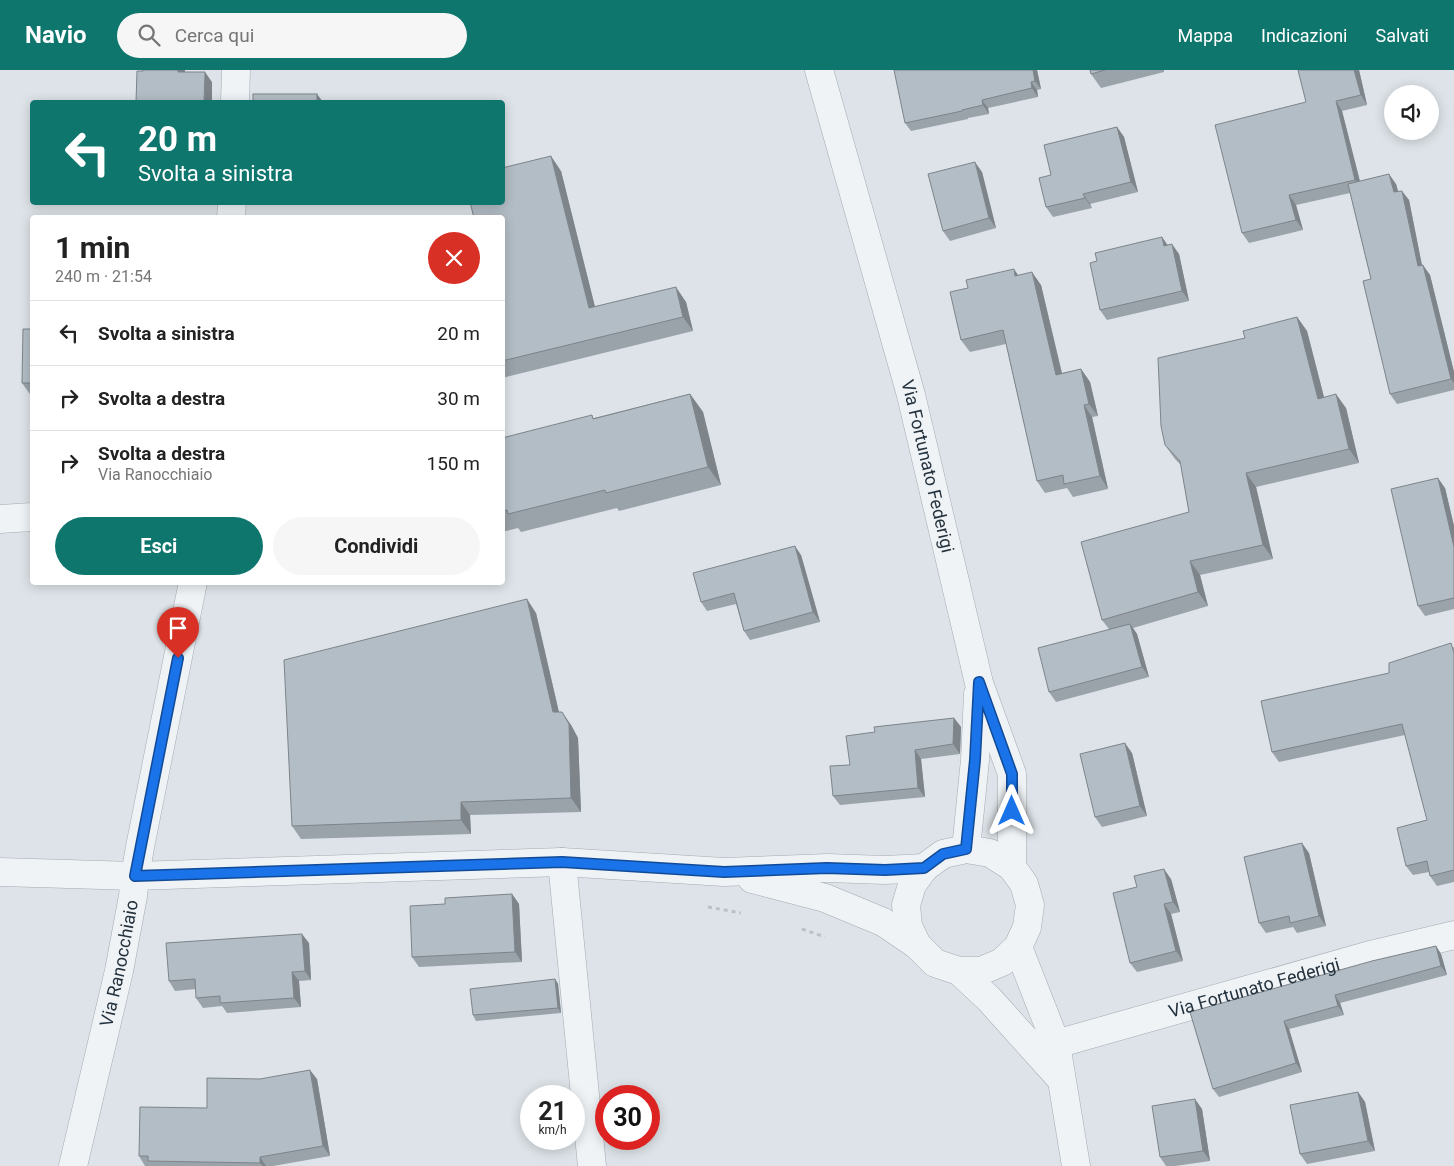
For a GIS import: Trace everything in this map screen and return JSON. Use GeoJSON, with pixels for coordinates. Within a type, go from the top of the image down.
{"type":"FeatureCollection","features":[{"type":"Feature","properties":{"kind":"street"},"geometry":{"type":"LineString","coordinates":[[235,100],[236,70]]}},
{"type":"Feature","properties":{"kind":"street","name":"Via Fortunato Federigi"},"geometry":{"type":"LineString","coordinates":[[820,70],[911,395],[979,682],[1012,774],[1012,867]]}},
{"type":"Feature","properties":{"kind":"street"},"geometry":{"type":"LineString","coordinates":[[0,518],[30,517]]}},
{"type":"Feature","properties":{"kind":"street","name":"Via Ranocchiaio"},"geometry":{"type":"LineString","coordinates":[[73,1166],[119,970],[135,876],[192,585]]}},
{"type":"Feature","properties":{"kind":"street"},"geometry":{"type":"LineString","coordinates":[[966,849],[975,760],[979,682]]}},
{"type":"Feature","properties":{"kind":"street"},"geometry":{"type":"LineString","coordinates":[[724,872],[825,898],[882,922],[917,945],[935,963],[959,971],[981,971],[1002,962],[1018,947],[1027,927],[1030,905],[1024,884],[1012,867],[990,853],[966,849],[943,854],[924,868],[912,885],[906,905],[908,926],[917,945]]}},
{"type":"Feature","properties":{"kind":"street"},"geometry":{"type":"LineString","coordinates":[[562,862],[592,1166]]}},
{"type":"Feature","properties":{"kind":"street"},"geometry":{"type":"LineString","coordinates":[[0,872],[135,876],[562,862],[724,872],[827,868],[885,870],[924,868]]}},
{"type":"Feature","properties":{"kind":"street","name":"Via Fortunato Federigi"},"geometry":{"type":"LineString","coordinates":[[1056,1044],[1374,954],[1454,935]]}},
{"type":"Feature","properties":{"kind":"street"},"geometry":{"type":"LineString","coordinates":[[1018,947],[1056,1044],[1076,1166]]}},
{"type":"Feature","properties":{"kind":"street"},"geometry":{"type":"LineString","coordinates":[[959,971],[989,999],[1061,1079]]}},
{"type":"Feature","properties":{"kind":"building"},"geometry":{"type":"Polygon","coordinates":[[[178,70],[178,72],[205,72],[204,100],[136,100],[137,71],[178,70]]]}},
{"type":"Feature","properties":{"kind":"building"},"geometry":{"type":"Polygon","coordinates":[[[894,70],[1033,70],[1035,81],[1031,82],[1032,88],[982,100],[983,105],[905,123],[894,70]]]}},
{"type":"Feature","properties":{"kind":"building"},"geometry":{"type":"Polygon","coordinates":[[[1090,70],[1105,70],[1091,74],[1090,70]]]}},
{"type":"Feature","properties":{"kind":"building"},"geometry":{"type":"Polygon","coordinates":[[[1298,70],[1354,70],[1361,95],[1336,101],[1355,180],[1289,195],[1296,220],[1242,233],[1215,125],[1306,102],[1298,70]]]}},
{"type":"Feature","properties":{"kind":"building"},"geometry":{"type":"Polygon","coordinates":[[[253,94],[317,94],[317,100],[253,100],[253,94]]]}},
{"type":"Feature","properties":{"kind":"building"},"geometry":{"type":"Polygon","coordinates":[[[1117,127],[1131,182],[1083,194],[1085,198],[1046,207],[1039,178],[1051,175],[1044,145],[1117,127]]]}},
{"type":"Feature","properties":{"kind":"building"},"geometry":{"type":"Polygon","coordinates":[[[551,156],[589,308],[676,287],[683,317],[505,360],[505,215],[473,215],[471,205],[505,205],[505,167],[551,156]]]}},
{"type":"Feature","properties":{"kind":"building"},"geometry":{"type":"Polygon","coordinates":[[[975,162],[989,218],[943,231],[928,174],[975,162]]]}},
{"type":"Feature","properties":{"kind":"building"},"geometry":{"type":"Polygon","coordinates":[[[1389,174],[1394,192],[1402,191],[1418,266],[1423,265],[1451,379],[1390,394],[1363,281],[1371,279],[1348,184],[1389,174]]]}},
{"type":"Feature","properties":{"kind":"building"},"geometry":{"type":"Polygon","coordinates":[[[1162,237],[1164,246],[1172,244],[1182,291],[1100,310],[1090,263],[1097,261],[1095,253],[1162,237]]]}},
{"type":"Feature","properties":{"kind":"building"},"geometry":{"type":"Polygon","coordinates":[[[1014,269],[1015,276],[1032,272],[1056,375],[1081,369],[1089,404],[1084,405],[1100,476],[1064,484],[1063,475],[1037,481],[1003,330],[961,340],[950,292],[968,288],[966,280],[1014,269]]]}},
{"type":"Feature","properties":{"kind":"building"},"geometry":{"type":"Polygon","coordinates":[[[1297,317],[1318,399],[1336,394],[1349,449],[1246,473],[1263,545],[1190,561],[1198,592],[1102,620],[1081,542],[1189,512],[1180,461],[1165,445],[1161,426],[1158,358],[1245,338],[1243,331],[1297,317]]]}},
{"type":"Feature","properties":{"kind":"building"},"geometry":{"type":"Polygon","coordinates":[[[23,329],[30,329],[30,383],[22,383],[23,329]]]}},
{"type":"Feature","properties":{"kind":"building"},"geometry":{"type":"Polygon","coordinates":[[[690,394],[708,467],[606,493],[605,490],[508,514],[507,510],[505,510],[505,437],[592,415],[593,419],[690,394]]]}},
{"type":"Feature","properties":{"kind":"building"},"geometry":{"type":"Polygon","coordinates":[[[1438,478],[1454,547],[1454,598],[1418,606],[1391,489],[1438,478]]]}},
{"type":"Feature","properties":{"kind":"building"},"geometry":{"type":"Polygon","coordinates":[[[795,546],[813,612],[744,631],[734,593],[701,602],[693,573],[795,546]]]}},
{"type":"Feature","properties":{"kind":"building"},"geometry":{"type":"Polygon","coordinates":[[[527,599],[553,712],[562,712],[569,724],[571,798],[461,802],[461,820],[292,826],[284,660],[527,599]]]}},
{"type":"Feature","properties":{"kind":"building"},"geometry":{"type":"Polygon","coordinates":[[[1130,624],[1142,667],[1049,692],[1038,648],[1130,624]]]}},
{"type":"Feature","properties":{"kind":"building"},"geometry":{"type":"Polygon","coordinates":[[[1451,643],[1454,653],[1454,870],[1430,876],[1427,861],[1406,866],[1397,828],[1427,820],[1402,724],[1272,752],[1261,701],[1389,673],[1389,663],[1451,643]]]}},
{"type":"Feature","properties":{"kind":"building"},"geometry":{"type":"Polygon","coordinates":[[[954,718],[953,744],[915,750],[918,788],[833,796],[830,766],[850,765],[846,736],[875,732],[874,727],[954,718]]]}},
{"type":"Feature","properties":{"kind":"building"},"geometry":{"type":"Polygon","coordinates":[[[1125,743],[1140,806],[1095,817],[1080,754],[1125,743]]]}},
{"type":"Feature","properties":{"kind":"building"},"geometry":{"type":"Polygon","coordinates":[[[1302,843],[1319,916],[1290,923],[1289,916],[1259,923],[1244,857],[1302,843]]]}},
{"type":"Feature","properties":{"kind":"building"},"geometry":{"type":"Polygon","coordinates":[[[1164,869],[1173,902],[1164,904],[1176,951],[1130,963],[1113,893],[1137,887],[1134,876],[1164,869]]]}},
{"type":"Feature","properties":{"kind":"building"},"geometry":{"type":"Polygon","coordinates":[[[512,894],[515,952],[412,957],[410,906],[445,904],[445,898],[512,894]]]}},
{"type":"Feature","properties":{"kind":"building"},"geometry":{"type":"Polygon","coordinates":[[[302,934],[305,971],[292,972],[294,998],[220,1003],[220,996],[196,998],[195,979],[169,981],[166,943],[302,934]]]}},
{"type":"Feature","properties":{"kind":"building"},"geometry":{"type":"Polygon","coordinates":[[[1436,946],[1441,966],[1335,995],[1338,1006],[1284,1021],[1296,1063],[1213,1089],[1190,1012],[1372,961],[1436,946]]]}},
{"type":"Feature","properties":{"kind":"building"},"geometry":{"type":"Polygon","coordinates":[[[555,979],[558,1008],[473,1015],[470,989],[555,979]]]}},
{"type":"Feature","properties":{"kind":"building"},"geometry":{"type":"Polygon","coordinates":[[[310,1070],[323,1146],[260,1157],[260,1163],[148,1161],[148,1156],[139,1156],[140,1107],[207,1108],[207,1078],[260,1079],[310,1070]]]}},
{"type":"Feature","properties":{"kind":"building"},"geometry":{"type":"Polygon","coordinates":[[[1358,1092],[1368,1141],[1300,1154],[1290,1105],[1358,1092]]]}},
{"type":"Feature","properties":{"kind":"building"},"geometry":{"type":"Polygon","coordinates":[[[1195,1099],[1203,1151],[1160,1157],[1152,1106],[1195,1099]]]}},
{"type":"Feature","properties":{"kind":"route"},"geometry":{"type":"LineString","coordinates":[[178,658],[135,876],[562,862],[724,872],[827,868],[885,870],[924,868],[943,854],[966,849],[975,760],[979,682],[1012,774],[1012,811]]}}]}
